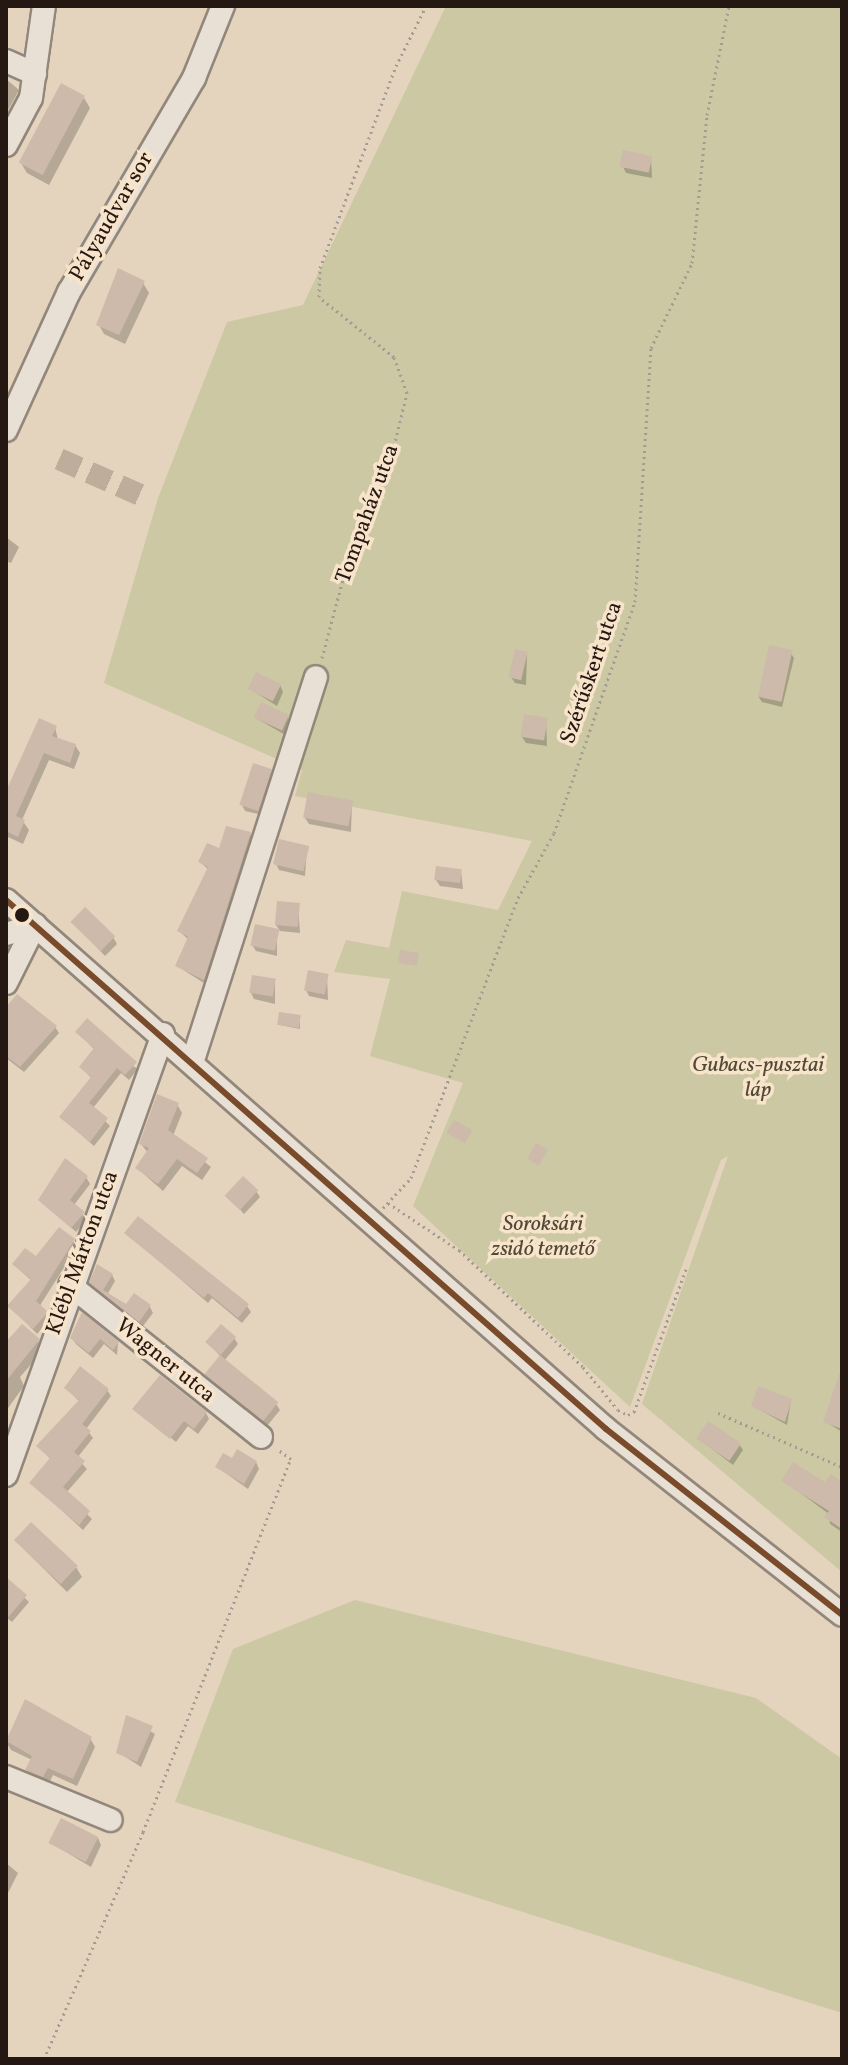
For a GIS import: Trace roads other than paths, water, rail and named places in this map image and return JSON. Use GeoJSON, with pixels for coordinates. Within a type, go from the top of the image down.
{"type":"FeatureCollection","features":[{"type":"Feature","properties":{"kind":"street"},"geometry":{"type":"LineString","coordinates":[[6,145],[31,98],[44,6]]}},
{"type":"Feature","properties":{"kind":"street","name":"Pályaudvar sor"},"geometry":{"type":"LineString","coordinates":[[6,430],[69,292],[194,78],[223,6]]}},
{"type":"Feature","properties":{"kind":"street"},"geometry":{"type":"LineString","coordinates":[[6,61],[35,74]]}},
{"type":"Feature","properties":{"kind":"street"},"geometry":{"type":"LineString","coordinates":[[193,1060],[316,677]]}},
{"type":"Feature","properties":{"kind":"street"},"geometry":{"type":"LineString","coordinates":[[6,900],[193,1060],[380,1211],[606,1429],[842,1615]]}},
{"type":"Feature","properties":{"kind":"street"},"geometry":{"type":"LineString","coordinates":[[6,934],[35,925]]}},
{"type":"Feature","properties":{"kind":"street"},"geometry":{"type":"LineString","coordinates":[[6,983],[35,925]]}},
{"type":"Feature","properties":{"kind":"street","name":"Klébl Márton utca"},"geometry":{"type":"LineString","coordinates":[[6,1475],[70,1285],[163,1034]]}},
{"type":"Feature","properties":{"kind":"street","name":"Wagner utca"},"geometry":{"type":"LineString","coordinates":[[70,1285],[261,1437]]}},
{"type":"Feature","properties":{"kind":"street"},"geometry":{"type":"LineString","coordinates":[[6,1777],[111,1820]]}},
{"type":"Feature","properties":{"kind":"tunnel"},"geometry":{"type":"LineString","coordinates":[[59,459],[147,498]]}},
{"type":"Feature","properties":{"kind":"park label","name":"Gubacs-pusztai láp"},"geometry":{"type":"Point","coordinates":[758,1078]}},
{"type":"Feature","properties":{"kind":"park label","name":"Soroksári zsidó temető"},"geometry":{"type":"Point","coordinates":[543,1236]}}]}
